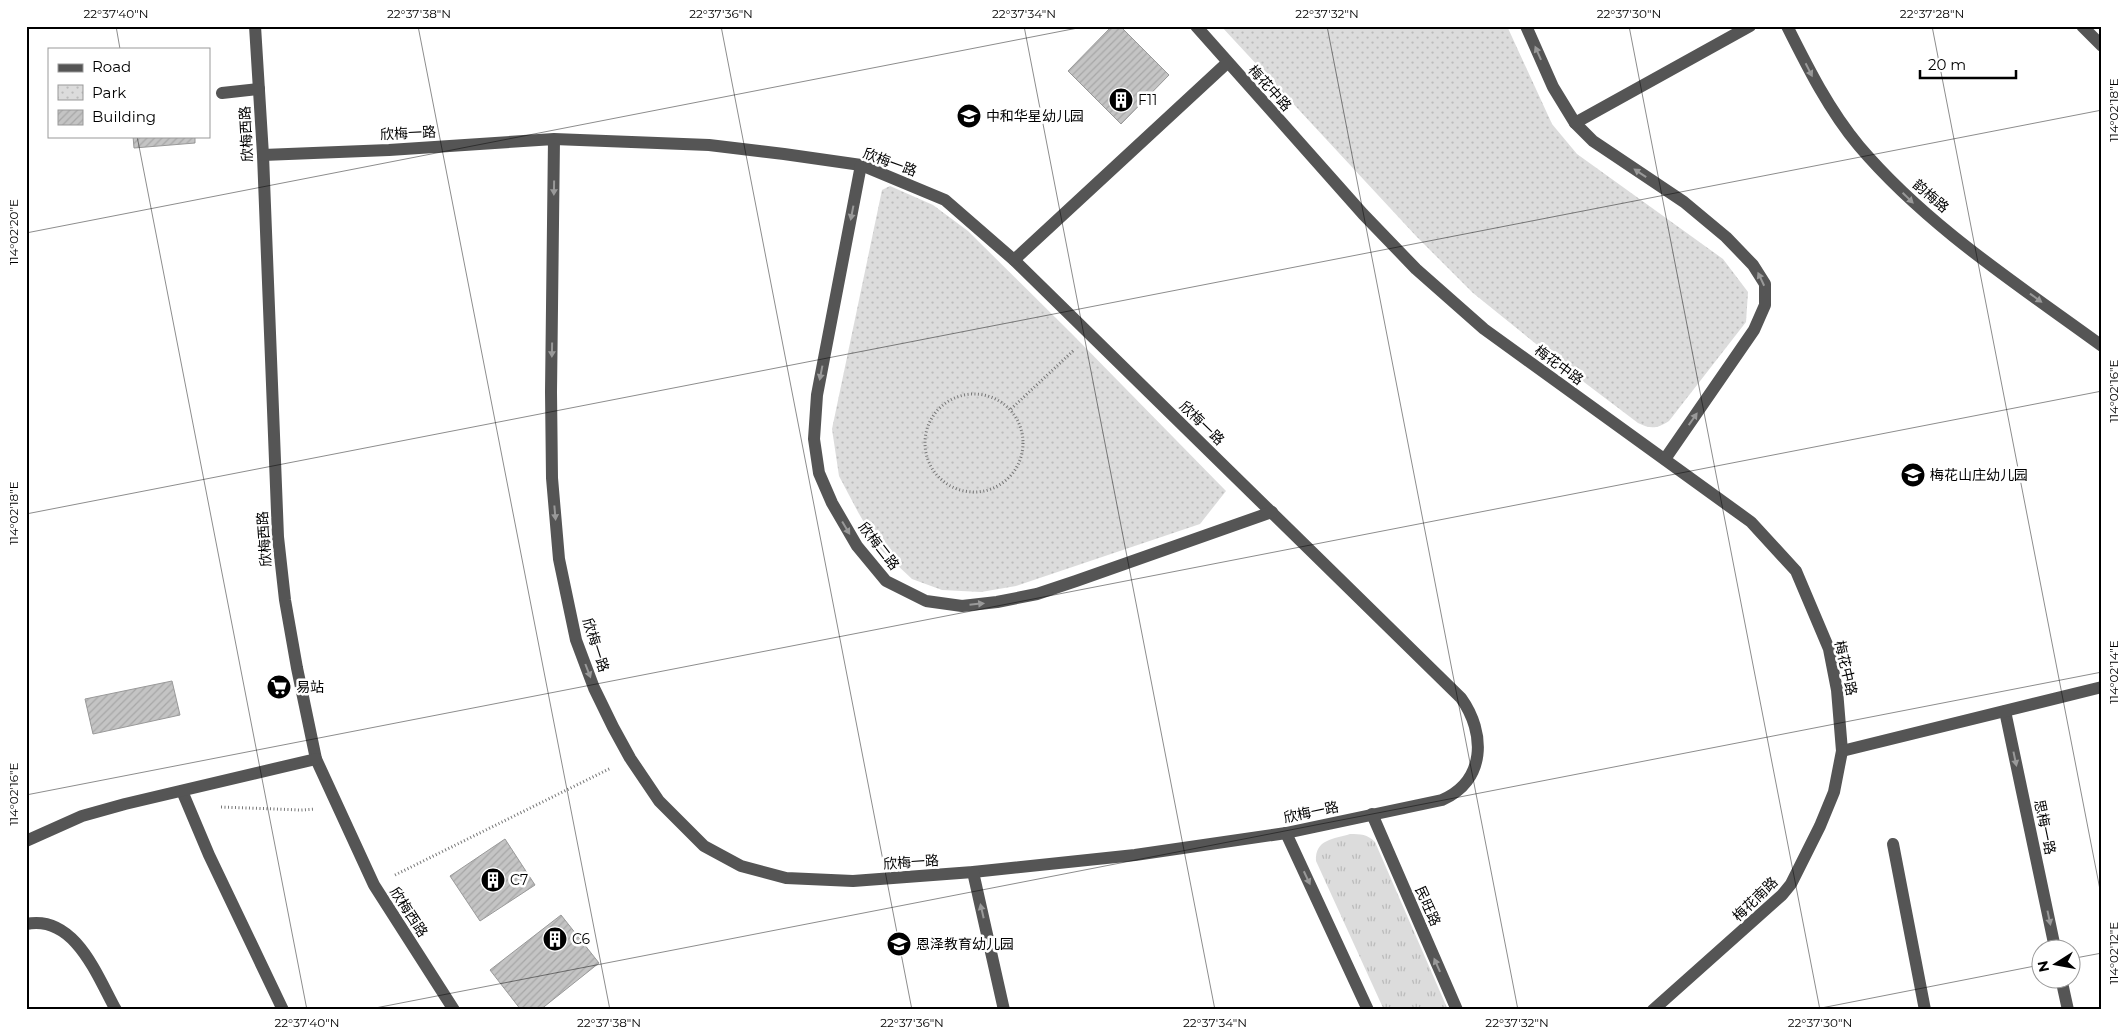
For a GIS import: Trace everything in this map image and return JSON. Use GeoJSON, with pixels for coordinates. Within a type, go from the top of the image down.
{"type":"FeatureCollection","features":[{"type":"Feature","properties":{"kind":"street","name":"欣梅西路"},"geometry":{"type":"LineString","coordinates":[[255,26],[278,537],[285,600],[297,668],[316,759],[336,803],[374,885],[454,1010]]}},
{"type":"Feature","properties":{"kind":"street","name":"梅花中路"},"geometry":{"type":"LineString","coordinates":[[1196,26],[1363,214],[1416,269],[1484,329],[1751,522],[1796,571],[1829,649],[1837,690],[1842,750]]}},
{"type":"Feature","properties":{"kind":"street"},"geometry":{"type":"LineString","coordinates":[[1526,26],[1553,86],[1574,123],[1593,140],[1684,202],[1726,237],[1754,264],[1765,284],[1765,305],[1754,330],[1665,459]]}},
{"type":"Feature","properties":{"kind":"street"},"geometry":{"type":"LineString","coordinates":[[1574,123],[1750,26]]}},
{"type":"Feature","properties":{"kind":"street","name":"韵梅路"},"geometry":{"type":"LineString","coordinates":[[1787,26],[1816,84],[1858,145],[1908,199],[1976,254],[2102,346]]}},
{"type":"Feature","properties":{"kind":"street"},"geometry":{"type":"LineString","coordinates":[[2082,26],[2102,46]]}},
{"type":"Feature","properties":{"kind":"street"},"geometry":{"type":"LineString","coordinates":[[1014,260],[1227,63]]}},
{"type":"Feature","properties":{"kind":"street"},"geometry":{"type":"LineString","coordinates":[[222,93],[259,89]]}},
{"type":"Feature","properties":{"kind":"street","name":"欣梅一路"},"geometry":{"type":"LineString","coordinates":[[262,155],[388,150],[554,139],[709,145],[861,165],[945,200],[1014,260],[1461,698],[1474,721],[1479,751],[1475,767],[1465,783],[1454,795],[1442,800],[1286,834],[1135,855],[973,872],[853,881],[786,878],[741,866],[704,846],[659,800],[630,758],[594,688],[576,640],[559,559],[552,478],[554,139]]}},
{"type":"Feature","properties":{"kind":"street","name":"欣梅二路"},"geometry":{"type":"LineString","coordinates":[[861,165],[817,395],[814,439],[819,474],[832,503],[857,546],[886,581],[926,601],[962,606],[997,602],[1037,594],[1272,512]]}},
{"type":"Feature","properties":{"kind":"street"},"geometry":{"type":"LineString","coordinates":[[1842,750],[2102,687]]}},
{"type":"Feature","properties":{"kind":"street","name":"思梅一路"},"geometry":{"type":"LineString","coordinates":[[2005,711],[2053,938]]}},
{"type":"Feature","properties":{"kind":"street","name":"梅花南路"},"geometry":{"type":"LineString","coordinates":[[1653,1010],[1782,895],[1791,884],[1820,826],[1834,792],[1842,750]]}},
{"type":"Feature","properties":{"kind":"street"},"geometry":{"type":"LineString","coordinates":[[26,841],[82,816],[316,759]]}},
{"type":"Feature","properties":{"kind":"street"},"geometry":{"type":"LineString","coordinates":[[182,791],[208,855],[283,1010]]}},
{"type":"Feature","properties":{"kind":"street","name":"民旺路"},"geometry":{"type":"LineString","coordinates":[[1372,814],[1457,1010]]}},
{"type":"Feature","properties":{"kind":"street"},"geometry":{"type":"LineString","coordinates":[[1286,834],[1368,1010]]}},
{"type":"Feature","properties":{"kind":"street"},"geometry":{"type":"LineString","coordinates":[[1893,844],[1925,1010]]}},
{"type":"Feature","properties":{"kind":"street"},"geometry":{"type":"LineString","coordinates":[[973,872],[1004,1010]]}},
{"type":"Feature","properties":{"kind":"street"},"geometry":{"type":"LineString","coordinates":[[26,924],[44,924],[61,929],[78,943],[116,1010]]}},
{"type":"Feature","properties":{"kind":"street"},"geometry":{"type":"LineString","coordinates":[[2063,988],[2068,1010]]}},
{"type":"Feature","properties":{"kind":"path"},"geometry":{"type":"LineString","coordinates":[[1010,409],[1090,334]]}},
{"type":"Feature","properties":{"kind":"path"},"geometry":{"type":"LineString","coordinates":[[965,394],[982,394],[997,399],[1010,409],[1020,422],[1024,438],[1023,455],[1016,470],[1005,482],[991,490],[975,493],[959,491],[944,483],[933,471],[926,456],[925,440],[928,424],[937,410],[950,400],[965,394]]}},
{"type":"Feature","properties":{"kind":"path"},"geometry":{"type":"LineString","coordinates":[[374,885],[630,758]]}},
{"type":"Feature","properties":{"kind":"path"},"geometry":{"type":"LineString","coordinates":[[188,806],[301,810],[321,808],[336,803]]}},
{"type":"Feature","properties":{"kind":"green space"},"geometry":{"type":"Polygon","coordinates":[[[1221,26],[1507,26],[1552,124],[1577,154],[1723,259],[1748,292],[1746,322],[1669,421],[1661,426],[1654,427],[1638,423],[1572,373],[1473,293],[1416,236],[1221,26]]]}},
{"type":"Feature","properties":{"kind":"green space"},"geometry":{"type":"Polygon","coordinates":[[[890,186],[933,205],[968,231],[1226,491],[1200,524],[1016,586],[981,592],[942,590],[912,579],[879,548],[839,476],[832,429],[882,190],[890,186]]]}},
{"type":"Feature","properties":{"kind":"green space"},"geometry":{"type":"Polygon","coordinates":[[[1350,834],[1364,835],[1375,842],[1448,1010],[1384,1010],[1316,861],[1322,844],[1350,834]]]}},
{"type":"Feature","properties":{"kind":"building","name":"F11"},"geometry":{"type":"Polygon","coordinates":[[[1112,26],[1120,26],[1169,75],[1121,124],[1068,71],[1112,26]]]}},
{"type":"Feature","properties":{"kind":"building"},"geometry":{"type":"Polygon","coordinates":[[[133,138],[195,138],[195,143],[134,148],[133,138]]]}},
{"type":"Feature","properties":{"kind":"building"},"geometry":{"type":"Polygon","coordinates":[[[172,681],[180,715],[93,734],[85,699],[172,681]]]}},
{"type":"Feature","properties":{"kind":"building","name":"C7"},"geometry":{"type":"Polygon","coordinates":[[[505,839],[535,885],[480,921],[450,876],[505,839]]]}},
{"type":"Feature","properties":{"kind":"building","name":"C6"},"geometry":{"type":"Polygon","coordinates":[[[561,915],[599,963],[540,1010],[521,1010],[490,970],[561,915]]]}},
{"type":"Feature","properties":{"kind":"place","name":"F11"},"geometry":{"type":"Point","coordinates":[1121,100]}},
{"type":"Feature","properties":{"kind":"place","name":"中和华星幼儿园"},"geometry":{"type":"Point","coordinates":[969,116]}},
{"type":"Feature","properties":{"kind":"place","name":"梅花山庄幼儿园"},"geometry":{"type":"Point","coordinates":[1913,475]}},
{"type":"Feature","properties":{"kind":"place","name":"易站"},"geometry":{"type":"Point","coordinates":[279,687]}},
{"type":"Feature","properties":{"kind":"place","name":"C7"},"geometry":{"type":"Point","coordinates":[493,880]}},
{"type":"Feature","properties":{"kind":"place","name":"C6"},"geometry":{"type":"Point","coordinates":[555,939]}},
{"type":"Feature","properties":{"kind":"place","name":"恩泽教育幼儿园"},"geometry":{"type":"Point","coordinates":[899,944]}}]}
